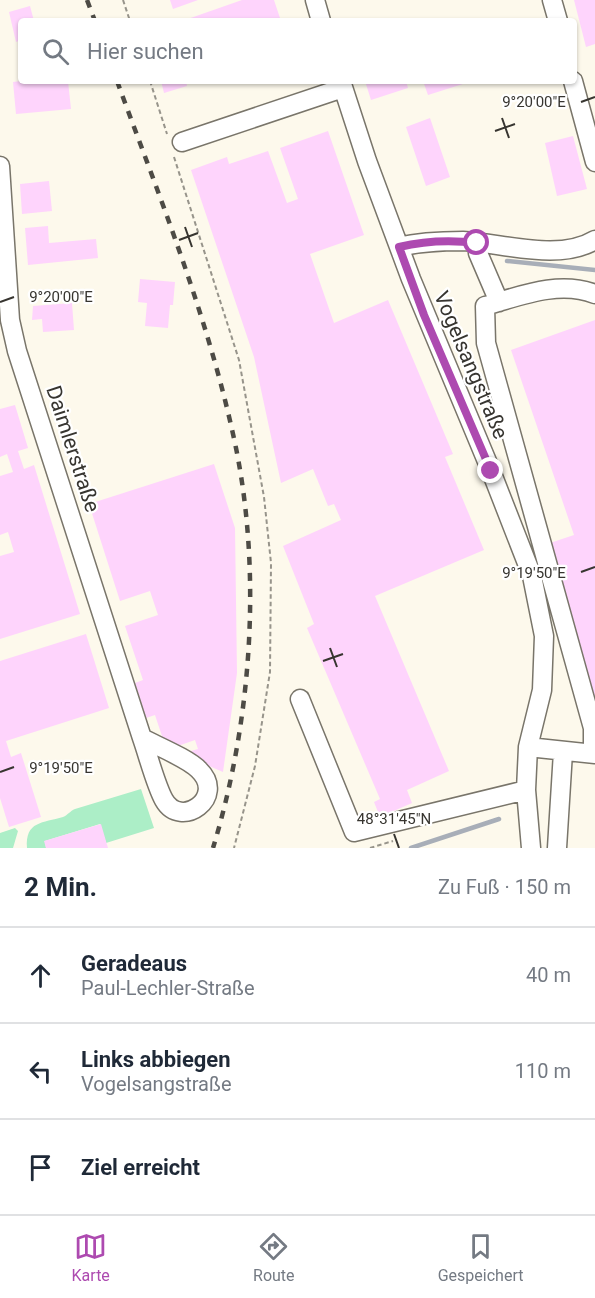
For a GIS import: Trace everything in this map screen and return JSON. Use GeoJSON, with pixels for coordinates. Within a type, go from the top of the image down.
{"type":"FeatureCollection","features":[{"type":"Feature","properties":{"kind":"street"},"geometry":{"type":"LineString","coordinates":[[315,0],[320,18]]}},
{"type":"Feature","properties":{"kind":"street"},"geometry":{"type":"LineString","coordinates":[[552,0],[557,18]]}},
{"type":"Feature","properties":{"kind":"street"},"geometry":{"type":"LineString","coordinates":[[574,84],[595,162]]}},
{"type":"Feature","properties":{"kind":"street"},"geometry":{"type":"LineString","coordinates":[[175,145],[342,85]]}},
{"type":"Feature","properties":{"kind":"street","name":"Vogelsangstraße"},"geometry":{"type":"LineString","coordinates":[[342,85],[367,162],[424,315],[491,471],[532,576],[544,636],[542,690],[528,747],[526,790],[531,848]]}},
{"type":"Feature","properties":{"kind":"street","name":"Daimlerstraße"},"geometry":{"type":"LineString","coordinates":[[0,166],[10,320],[9,353],[142,738]]}},
{"type":"Feature","properties":{"kind":"street"},"geometry":{"type":"LineString","coordinates":[[399,247],[463,241],[533,249],[568,250],[595,240]]}},
{"type":"Feature","properties":{"kind":"street"},"geometry":{"type":"LineString","coordinates":[[477,243],[478,253],[500,302]]}},
{"type":"Feature","properties":{"kind":"street"},"geometry":{"type":"LineString","coordinates":[[528,747],[563,752],[594,753],[593,728],[486,343],[484,306],[548,289],[586,291],[595,294]]}},
{"type":"Feature","properties":{"kind":"street"},"geometry":{"type":"LineString","coordinates":[[300,699],[354,832],[526,790]]}},
{"type":"Feature","properties":{"kind":"street"},"geometry":{"type":"LineString","coordinates":[[557,848],[563,752]]}},
{"type":"Feature","properties":{"kind":"path"},"geometry":{"type":"LineString","coordinates":[[123,0],[129,18]]}},
{"type":"Feature","properties":{"kind":"path"},"geometry":{"type":"LineString","coordinates":[[151,84],[175,145],[239,360],[264,497],[271,563],[270,672],[255,766],[234,848]]}},
{"type":"Feature","properties":{"kind":"green space"},"geometry":{"type":"Polygon","coordinates":[[[141,789],[154,828],[106,843],[100,824],[45,841],[46,848],[27,848],[29,833],[32,828],[42,822],[63,817],[75,809],[141,789]]]}},
{"type":"Feature","properties":{"kind":"green space"},"geometry":{"type":"Polygon","coordinates":[[[15,828],[18,831],[13,848],[0,848],[0,833],[15,828]]]}},
{"type":"Feature","properties":{"kind":"building"},"geometry":{"type":"Polygon","coordinates":[[[170,0],[198,0],[173,9],[170,0]]]}},
{"type":"Feature","properties":{"kind":"building"},"geometry":{"type":"Polygon","coordinates":[[[242,0],[274,0],[280,18],[191,18],[242,0]]]}},
{"type":"Feature","properties":{"kind":"building"},"geometry":{"type":"Polygon","coordinates":[[[574,0],[595,0],[595,44],[586,47],[574,0]]]}},
{"type":"Feature","properties":{"kind":"building"},"geometry":{"type":"Polygon","coordinates":[[[30,6],[33,18],[18,18],[18,41],[16,42],[9,12],[30,6]]]}},
{"type":"Feature","properties":{"kind":"building"},"geometry":{"type":"Polygon","coordinates":[[[18,81],[18,84],[68,84],[71,109],[16,114],[13,82],[18,81]]]}},
{"type":"Feature","properties":{"kind":"building"},"geometry":{"type":"Polygon","coordinates":[[[162,84],[187,84],[187,86],[164,93],[162,84]]]}},
{"type":"Feature","properties":{"kind":"building"},"geometry":{"type":"Polygon","coordinates":[[[366,84],[407,84],[408,88],[371,100],[366,84]]]}},
{"type":"Feature","properties":{"kind":"building"},"geometry":{"type":"Polygon","coordinates":[[[424,84],[463,84],[428,95],[424,84]]]}},
{"type":"Feature","properties":{"kind":"building"},"geometry":{"type":"Polygon","coordinates":[[[430,118],[450,177],[426,186],[406,127],[430,118]]]}},
{"type":"Feature","properties":{"kind":"building"},"geometry":{"type":"Polygon","coordinates":[[[328,131],[364,235],[310,254],[334,323],[388,300],[453,454],[445,457],[484,550],[375,596],[449,771],[407,790],[412,803],[380,817],[374,802],[380,799],[307,628],[314,624],[283,546],[341,520],[334,504],[328,506],[313,469],[281,483],[254,357],[191,170],[227,157],[229,164],[268,151],[287,203],[298,199],[280,148],[328,131]]]}},
{"type":"Feature","properties":{"kind":"building"},"geometry":{"type":"Polygon","coordinates":[[[573,136],[587,189],[557,196],[545,143],[573,136]]]}},
{"type":"Feature","properties":{"kind":"building"},"geometry":{"type":"Polygon","coordinates":[[[49,181],[52,211],[22,214],[20,184],[49,181]]]}},
{"type":"Feature","properties":{"kind":"building"},"geometry":{"type":"Polygon","coordinates":[[[48,226],[49,243],[96,239],[98,258],[28,265],[25,228],[48,226]]]}},
{"type":"Feature","properties":{"kind":"building"},"geometry":{"type":"Polygon","coordinates":[[[140,279],[175,282],[168,328],[145,326],[147,303],[138,302],[140,279]]]}},
{"type":"Feature","properties":{"kind":"building"},"geometry":{"type":"Polygon","coordinates":[[[72,303],[74,330],[43,332],[42,319],[32,320],[33,306],[72,303]]]}},
{"type":"Feature","properties":{"kind":"building"},"geometry":{"type":"Polygon","coordinates":[[[595,320],[595,699],[592,700],[550,543],[574,535],[511,350],[595,320]]]}},
{"type":"Feature","properties":{"kind":"building"},"geometry":{"type":"Polygon","coordinates":[[[15,405],[28,448],[18,451],[24,469],[34,465],[80,614],[0,639],[0,556],[14,552],[8,532],[0,535],[0,476],[13,472],[7,454],[0,457],[0,409],[15,405]]]}},
{"type":"Feature","properties":{"kind":"building"},"geometry":{"type":"Polygon","coordinates":[[[214,464],[235,528],[237,673],[223,772],[193,759],[191,751],[198,749],[195,740],[172,748],[164,742],[155,715],[146,718],[135,683],[143,680],[125,626],[158,615],[150,591],[120,601],[89,504],[214,464]]]}},
{"type":"Feature","properties":{"kind":"building"},"geometry":{"type":"Polygon","coordinates":[[[86,634],[109,708],[6,741],[11,757],[21,753],[41,817],[9,827],[0,798],[0,661],[86,634]]]}},
{"type":"Feature","properties":{"kind":"building"},"geometry":{"type":"Polygon","coordinates":[[[101,824],[108,848],[46,848],[44,841],[101,824]]]}},
{"type":"Feature","properties":{"kind":"waterway"},"geometry":{"type":"LineString","coordinates":[[507,261],[595,270]]}},
{"type":"Feature","properties":{"kind":"waterway"},"geometry":{"type":"LineString","coordinates":[[411,848],[499,819]]}},
{"type":"Feature","properties":{"kind":"railway"},"geometry":{"type":"LineString","coordinates":[[87,0],[94,18]]}},
{"type":"Feature","properties":{"kind":"railway"},"geometry":{"type":"LineString","coordinates":[[118,84],[199,308],[225,401],[244,497],[249,547],[249,650],[236,751],[213,848]]}},
{"type":"Feature","properties":{"kind":"route"},"geometry":{"type":"LineString","coordinates":[[477,243],[463,241],[399,247],[424,315],[491,471]]}}]}
